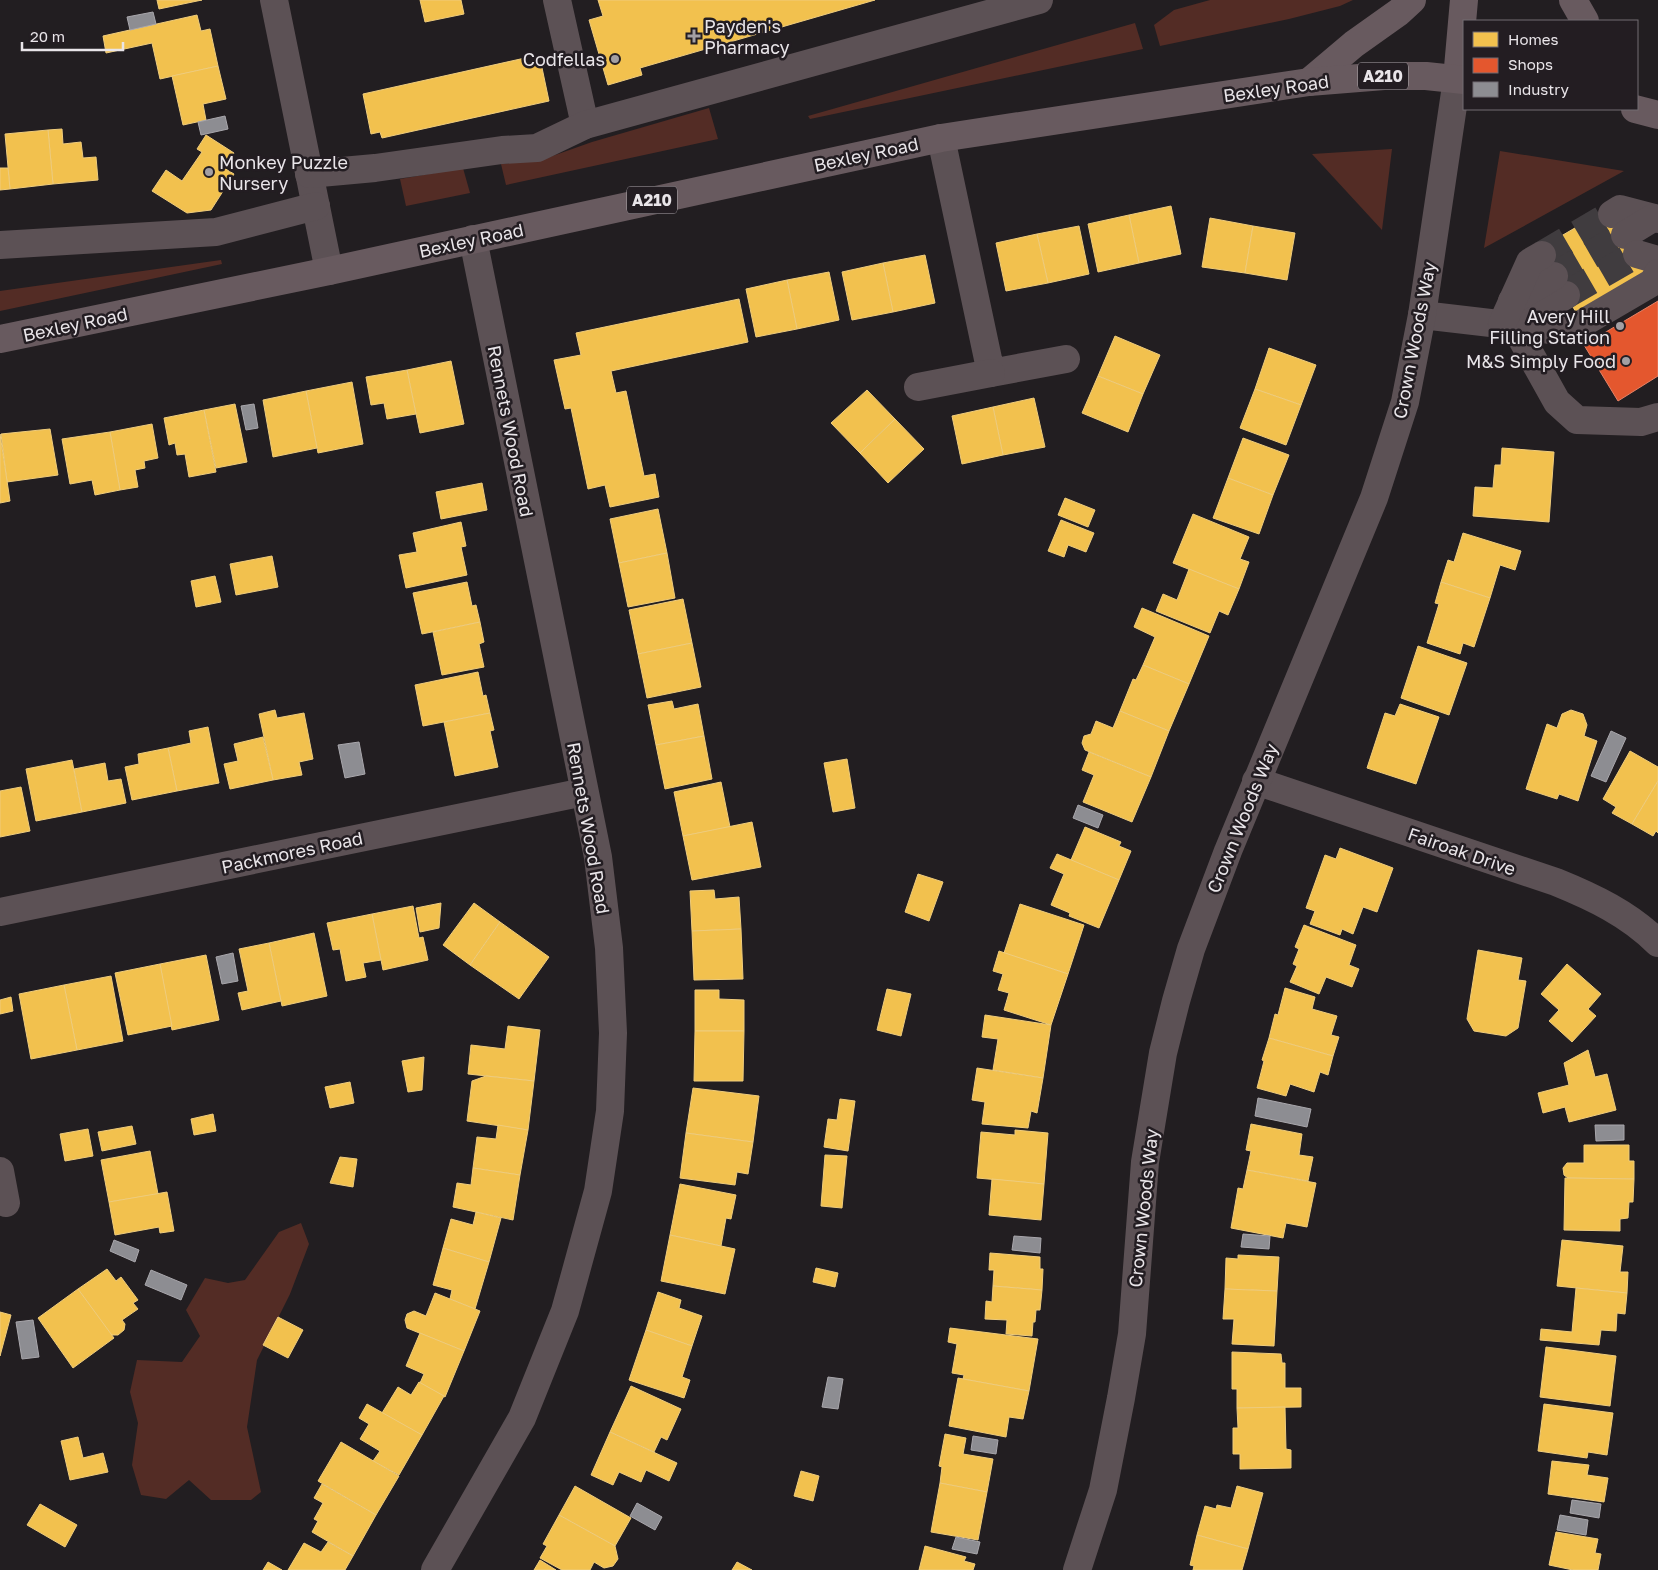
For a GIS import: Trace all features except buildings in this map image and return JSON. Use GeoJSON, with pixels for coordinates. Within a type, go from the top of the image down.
{"type":"FeatureCollection","features":[{"type":"Feature","properties":{"kind":"main road"},"geometry":{"type":"LineString","coordinates":[[1309,82],[1354,44],[1399,12],[1412,0]]}},
{"type":"Feature","properties":{"kind":"main road"},"geometry":{"type":"LineString","coordinates":[[1463,20],[1464,0]]}},
{"type":"Feature","properties":{"kind":"main road"},"geometry":{"type":"LineString","coordinates":[[1573,0],[1584,20]]}},
{"type":"Feature","properties":{"kind":"main road"},"geometry":{"type":"LineString","coordinates":[[1461,79],[1463,26]]}},
{"type":"Feature","properties":{"kind":"main road","name":"Bexley Road"},"geometry":{"type":"LineString","coordinates":[[0,339],[329,271],[941,138],[1309,82],[1384,76],[1426,76],[1461,79]]}},
{"type":"Feature","properties":{"kind":"main road"},"geometry":{"type":"LineString","coordinates":[[1638,110],[1658,115]]}},
{"type":"Feature","properties":{"kind":"street"},"geometry":{"type":"LineString","coordinates":[[274,0],[329,271]]}},
{"type":"Feature","properties":{"kind":"street"},"geometry":{"type":"LineString","coordinates":[[557,0],[586,125]]}},
{"type":"Feature","properties":{"kind":"street"},"geometry":{"type":"LineString","coordinates":[[309,174],[375,168],[502,150],[537,148],[586,125],[1039,0]]}},
{"type":"Feature","properties":{"kind":"street","name":"Crown Woods Way"},"geometry":{"type":"LineString","coordinates":[[1077,1570],[1103,1490],[1126,1372],[1132,1334],[1145,1162],[1163,1053],[1191,949],[1256,781],[1374,498],[1405,402],[1422,315],[1461,79]]}},
{"type":"Feature","properties":{"kind":"street","name":"Bexley Road"},"geometry":{"type":"LineString","coordinates":[[941,138],[991,373]]}},
{"type":"Feature","properties":{"kind":"street"},"geometry":{"type":"LineString","coordinates":[[0,245],[216,232],[316,206]]}},
{"type":"Feature","properties":{"kind":"street"},"geometry":{"type":"LineString","coordinates":[[1633,241],[1656,218]]}},
{"type":"Feature","properties":{"kind":"street","name":"Rennets Wood Road"},"geometry":{"type":"LineString","coordinates":[[435,1570],[522,1418],[565,1311],[598,1191],[610,1111],[613,1033],[609,948],[600,876],[473,239]]}},
{"type":"Feature","properties":{"kind":"street"},"geometry":{"type":"LineString","coordinates":[[1530,262],[1554,276],[1509,317],[1530,262]]}},
{"type":"Feature","properties":{"kind":"street"},"geometry":{"type":"LineString","coordinates":[[1422,315],[1509,317],[1551,330],[1571,330],[1653,282],[1658,273]]}},
{"type":"Feature","properties":{"kind":"street"},"geometry":{"type":"LineString","coordinates":[[1509,317],[1557,402],[1577,420],[1641,422],[1658,417]]}},
{"type":"Feature","properties":{"kind":"street"},"geometry":{"type":"LineString","coordinates":[[918,387],[1066,359]]}},
{"type":"Feature","properties":{"kind":"street","name":"Fairoak Drive"},"geometry":{"type":"LineString","coordinates":[[1256,781],[1556,882],[1586,894],[1644,928],[1658,943]]}},
{"type":"Feature","properties":{"kind":"street","name":"Packmores Road"},"geometry":{"type":"LineString","coordinates":[[0,912],[584,792]]}},
{"type":"Feature","properties":{"kind":"street"},"geometry":{"type":"LineString","coordinates":[[0,1171],[6,1203]]}},
{"type":"Feature","properties":{"kind":"shaded area"},"geometry":{"type":"Polygon","coordinates":[[[1210,0],[1353,0],[1340,6],[1289,19],[1160,46],[1154,25],[1174,10],[1210,0]]]}},
{"type":"Feature","properties":{"kind":"shaded area"},"geometry":{"type":"Polygon","coordinates":[[[1135,23],[1143,49],[810,119],[808,116],[1135,23]]]}},
{"type":"Feature","properties":{"kind":"shaded area"},"geometry":{"type":"Polygon","coordinates":[[[709,108],[718,139],[506,185],[501,164],[544,159],[592,142],[709,108]]]}},
{"type":"Feature","properties":{"kind":"shaded area"},"geometry":{"type":"Polygon","coordinates":[[[1392,149],[1382,230],[1312,154],[1392,149]]]}},
{"type":"Feature","properties":{"kind":"shaded area"},"geometry":{"type":"Polygon","coordinates":[[[1500,151],[1624,171],[1484,248],[1500,151]]]}},
{"type":"Feature","properties":{"kind":"shaded area"},"geometry":{"type":"Polygon","coordinates":[[[463,168],[470,193],[406,206],[400,179],[463,168]]]}},
{"type":"Feature","properties":{"kind":"shaded area"},"geometry":{"type":"Polygon","coordinates":[[[221,260],[222,264],[0,311],[0,291],[221,260]]]}},
{"type":"Feature","properties":{"kind":"shaded area"},"geometry":{"type":"Polygon","coordinates":[[[301,1223],[309,1244],[290,1294],[257,1360],[247,1427],[261,1492],[251,1500],[211,1500],[189,1480],[166,1499],[141,1495],[132,1465],[138,1423],[130,1392],[137,1360],[182,1362],[200,1336],[186,1310],[205,1278],[228,1283],[245,1280],[279,1232],[301,1223]]]}},
{"type":"Feature","properties":{"kind":"tunnel"},"geometry":{"type":"LineString","coordinates":[[1542,255],[1612,214]]}},
{"type":"Feature","properties":{"kind":"tunnel"},"geometry":{"type":"LineString","coordinates":[[1554,276],[1625,235]]}},
{"type":"Feature","properties":{"kind":"tunnel"},"geometry":{"type":"LineString","coordinates":[[1566,295],[1637,254]]}},
{"type":"Feature","properties":{"kind":"place","name":"Payden's Pharmacy"},"geometry":{"type":"Point","coordinates":[694,36]}},
{"type":"Feature","properties":{"kind":"place","name":"Codfellas"},"geometry":{"type":"Point","coordinates":[615,59]}},
{"type":"Feature","properties":{"kind":"place","name":"Monkey Puzzle Nursery"},"geometry":{"type":"Point","coordinates":[209,172]}},
{"type":"Feature","properties":{"kind":"place","name":"Avery Hill Filling Station"},"geometry":{"type":"Point","coordinates":[1620,326]}},
{"type":"Feature","properties":{"kind":"place","name":"M&S Simply Food"},"geometry":{"type":"Point","coordinates":[1626,361]}}]}
